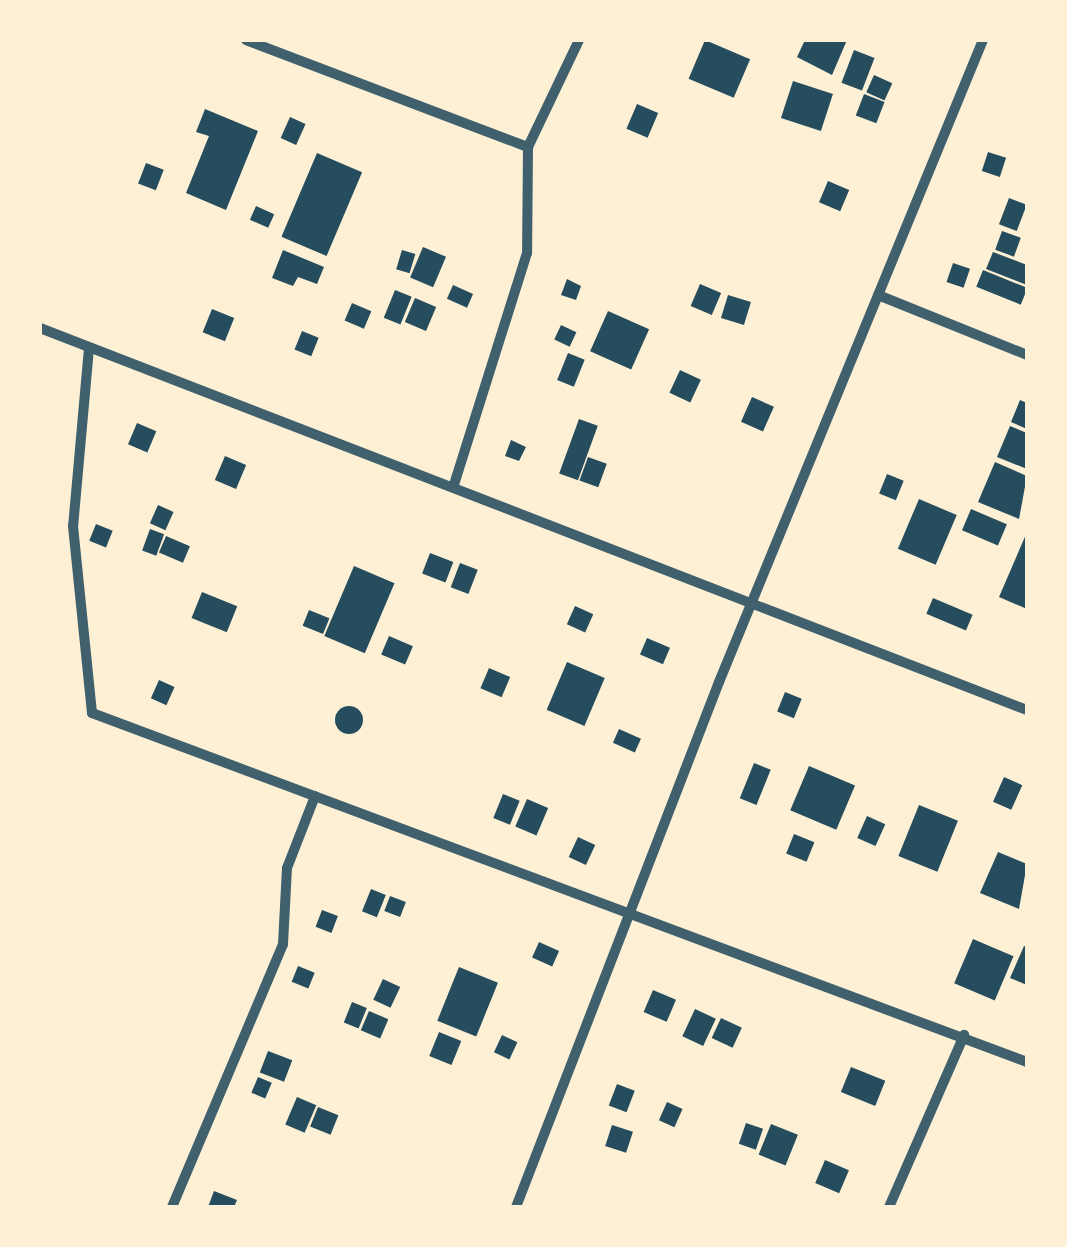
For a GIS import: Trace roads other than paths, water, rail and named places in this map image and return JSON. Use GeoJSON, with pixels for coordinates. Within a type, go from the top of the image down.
{"type":"FeatureCollection","features":[{"type":"Feature","properties":{"kind":"street"},"geometry":{"type":"LineString","coordinates":[[246,40],[528,147]]}},
{"type":"Feature","properties":{"kind":"street"},"geometry":{"type":"LineString","coordinates":[[453,487],[528,252],[528,147],[580,40]]}},
{"type":"Feature","properties":{"kind":"street"},"geometry":{"type":"LineString","coordinates":[[516,1207],[752,602],[983,40]]}},
{"type":"Feature","properties":{"kind":"street"},"geometry":{"type":"LineString","coordinates":[[878,296],[1027,355]]}},
{"type":"Feature","properties":{"kind":"street"},"geometry":{"type":"LineString","coordinates":[[40,328],[1027,710]]}},
{"type":"Feature","properties":{"kind":"street"},"geometry":{"type":"LineString","coordinates":[[89,348],[72,526],[92,713],[964,1035],[1027,1062]]}},
{"type":"Feature","properties":{"kind":"street"},"geometry":{"type":"LineString","coordinates":[[172,1207],[283,944],[287,868],[315,796]]}},
{"type":"Feature","properties":{"kind":"street"},"geometry":{"type":"LineString","coordinates":[[889,1207],[964,1035]]}}]}
